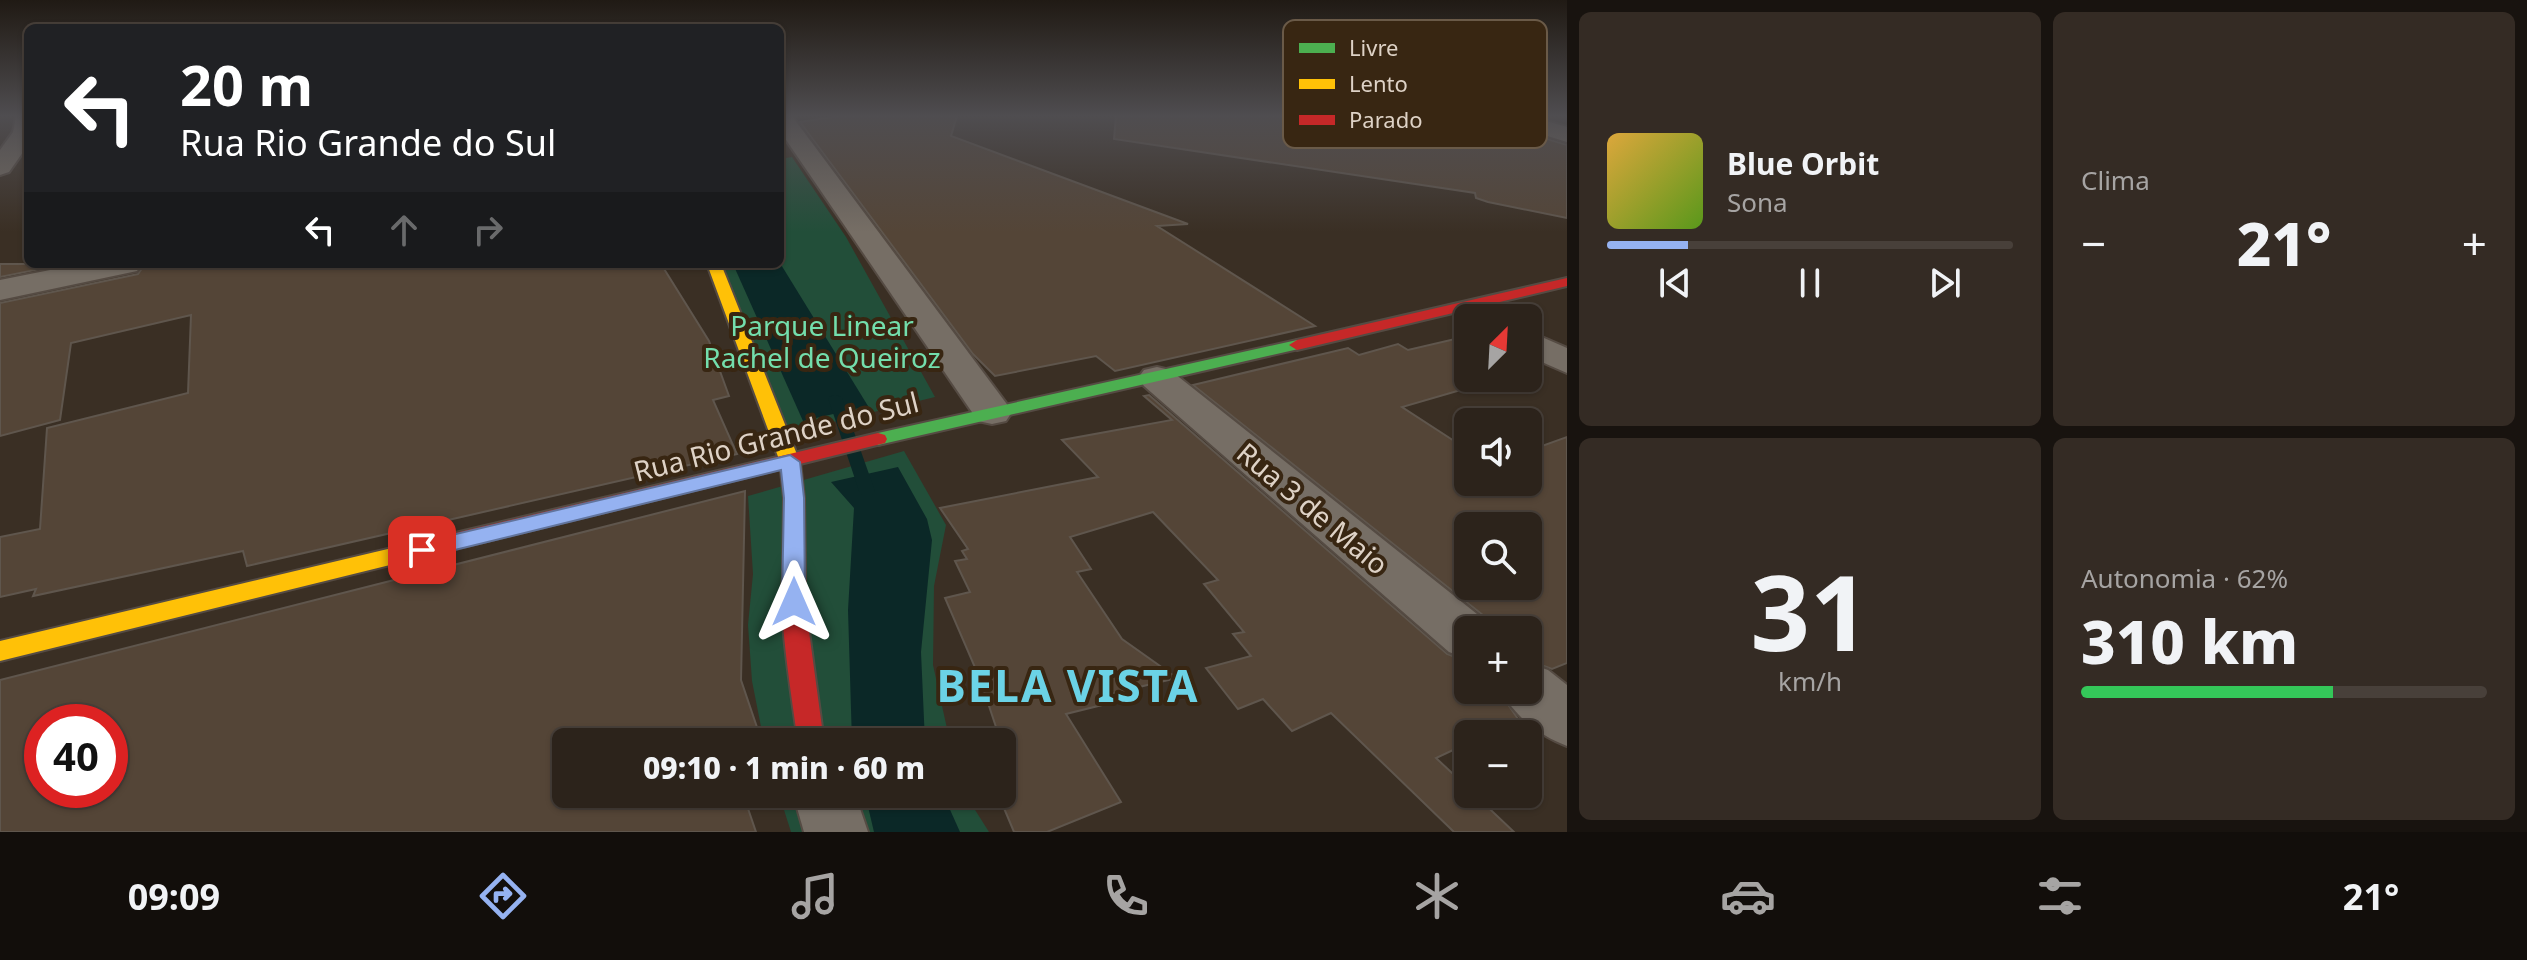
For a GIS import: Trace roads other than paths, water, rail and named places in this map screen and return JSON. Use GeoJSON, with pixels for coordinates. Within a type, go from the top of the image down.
{"type":"FeatureCollection","features":[{"type":"Feature","properties":{"kind":"street"},"geometry":{"type":"LineString","coordinates":[[809,155],[992,412]]}},
{"type":"Feature","properties":{"kind":"street"},"geometry":{"type":"LineString","coordinates":[[0,290],[107,268]]}},
{"type":"Feature","properties":{"kind":"street"},"geometry":{"type":"LineString","coordinates":[[716,268],[793,461],[794,602],[809,728]]}},
{"type":"Feature","properties":{"kind":"street","name":"Rua Rio Grande do Sul"},"geometry":{"type":"LineString","coordinates":[[1499,304],[1567,282]]}},
{"type":"Feature","properties":{"kind":"street","name":"Rua Rio Grande do Sul"},"geometry":{"type":"LineString","coordinates":[[0,651],[992,412],[1454,317]]}},
{"type":"Feature","properties":{"kind":"street"},"geometry":{"type":"LineString","coordinates":[[1542,349],[1567,362]]}},
{"type":"Feature","properties":{"kind":"street","name":"Rua 3 de Maio"},"geometry":{"type":"LineString","coordinates":[[1157,378],[1454,625]]}},
{"type":"Feature","properties":{"kind":"street"},"geometry":{"type":"LineString","coordinates":[[1542,699],[1567,720]]}},
{"type":"Feature","properties":{"kind":"street"},"geometry":{"type":"LineString","coordinates":[[828,808],[836,832]]}},
{"type":"Feature","properties":{"kind":"water"},"geometry":{"type":"Polygon","coordinates":[[[735,268],[783,268],[868,406],[803,421],[735,268]]]}},
{"type":"Feature","properties":{"kind":"water"},"geometry":{"type":"Polygon","coordinates":[[[898,467],[927,519],[932,540],[921,652],[924,728],[852,728],[848,610],[854,508],[831,482],[898,467]]]}},
{"type":"Feature","properties":{"kind":"water"},"geometry":{"type":"Polygon","coordinates":[[[868,808],[949,808],[960,832],[874,832],[868,808]]]}},
{"type":"Feature","properties":{"kind":"waterway"},"geometry":{"type":"LineString","coordinates":[[835,398],[867,491]]}},
{"type":"Feature","properties":{"kind":"district","name":"BELA VISTA"},"geometry":{"type":"Point","coordinates":[1068,685]}},
{"type":"Feature","properties":{"kind":"park label","name":"Parque Linear Rachel de Queiroz"},"geometry":{"type":"Point","coordinates":[822,341]}}]}
